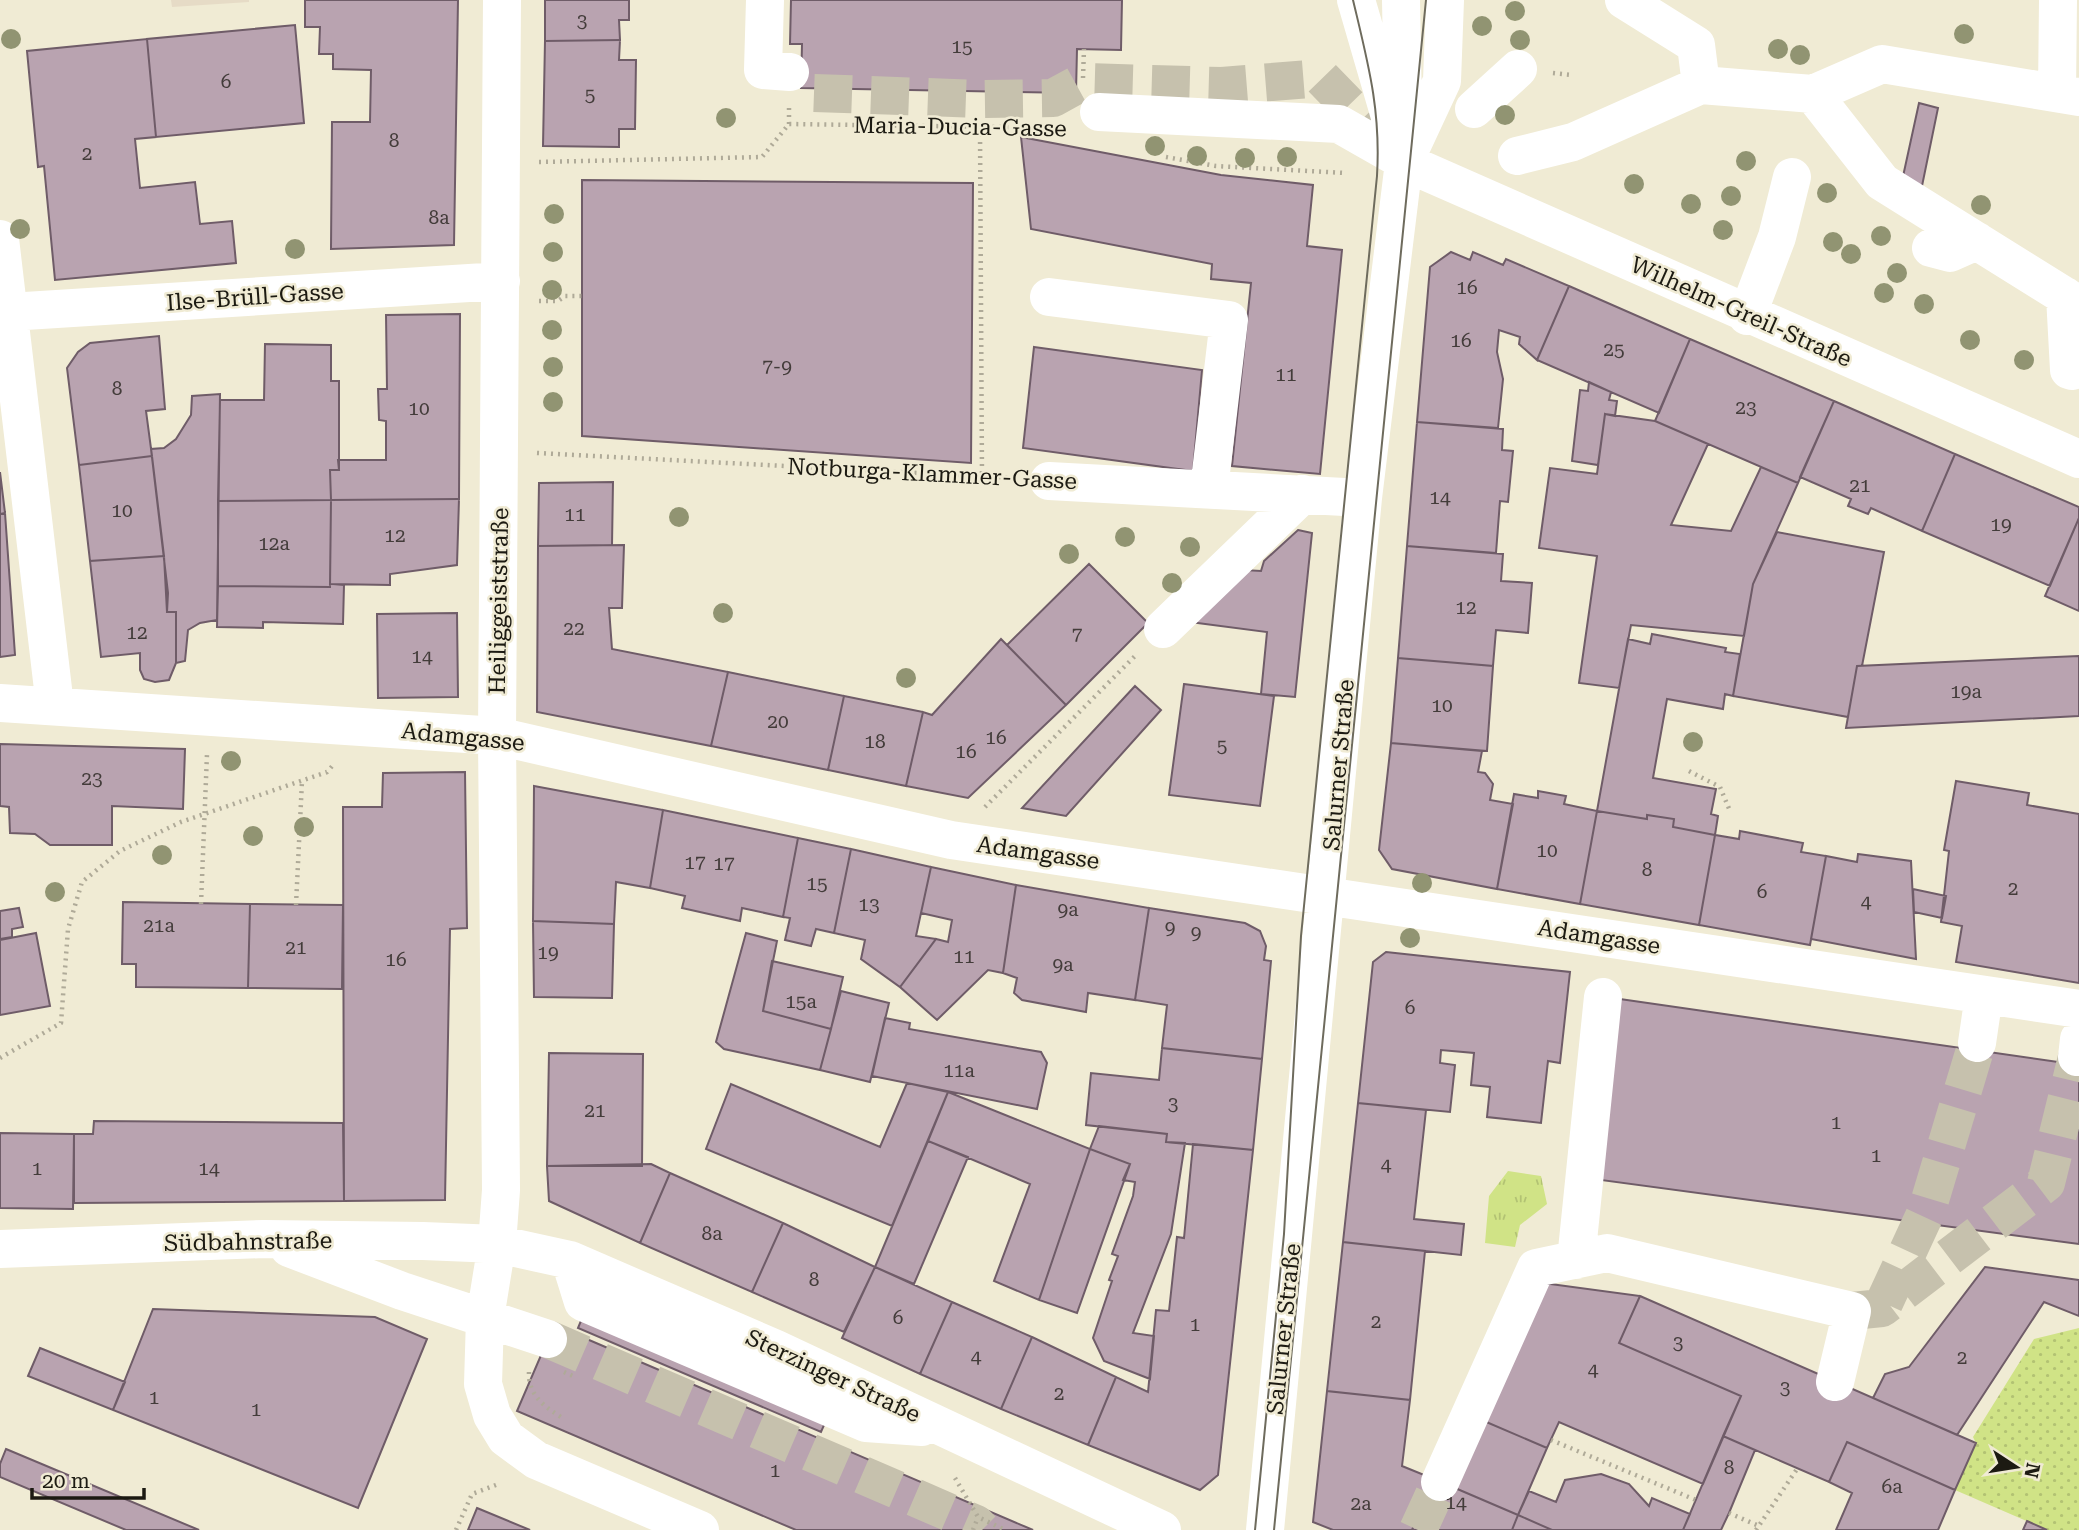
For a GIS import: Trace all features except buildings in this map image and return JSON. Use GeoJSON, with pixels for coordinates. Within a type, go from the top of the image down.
{"type":"FeatureCollection","features":[{"type":"Feature","properties":{"kind":"street","name":"Heiliggeiststraße"},"geometry":{"type":"LineString","coordinates":[[502,0],[501,452],[496,737],[501,1190],[497,1244],[485,1318],[482,1384],[492,1415],[506,1438],[536,1460],[700,1530]]}},
{"type":"Feature","properties":{"kind":"street"},"geometry":{"type":"LineString","coordinates":[[765,0],[763,70],[789,88]]}},
{"type":"Feature","properties":{"kind":"street"},"geometry":{"type":"LineString","coordinates":[[1356,0],[1404,162]]}},
{"type":"Feature","properties":{"kind":"street","name":"Salurner Straße"},"geometry":{"type":"LineString","coordinates":[[1265,1530],[1363,498],[1404,162],[1401,0]]}},
{"type":"Feature","properties":{"kind":"street"},"geometry":{"type":"LineString","coordinates":[[1404,162],[1420,0]]}},
{"type":"Feature","properties":{"kind":"street"},"geometry":{"type":"LineString","coordinates":[[1404,162],[1442,81],[1446,0]]}},
{"type":"Feature","properties":{"kind":"street"},"geometry":{"type":"LineString","coordinates":[[1624,0],[1696,46],[1701,85]]}},
{"type":"Feature","properties":{"kind":"street"},"geometry":{"type":"LineString","coordinates":[[1517,156],[1573,142],[1701,85],[1813,94],[1882,64],[2068,95],[2058,0]]}},
{"type":"Feature","properties":{"kind":"street"},"geometry":{"type":"LineString","coordinates":[[1474,109],[1518,69]]}},
{"type":"Feature","properties":{"kind":"street"},"geometry":{"type":"LineString","coordinates":[[1813,94],[1882,182],[2072,301],[2069,370],[2072,371]]}},
{"type":"Feature","properties":{"kind":"street","name":"Maria-Ducia-Gasse"},"geometry":{"type":"LineString","coordinates":[[1090,120],[1339,124],[1404,162]]}},
{"type":"Feature","properties":{"kind":"street","name":"Wilhelm-Greil-Straße"},"geometry":{"type":"LineString","coordinates":[[1404,162],[1747,316],[2079,459]]}},
{"type":"Feature","properties":{"kind":"street"},"geometry":{"type":"LineString","coordinates":[[1747,316],[1777,237],[1792,177]]}},
{"type":"Feature","properties":{"kind":"street"},"geometry":{"type":"LineString","coordinates":[[0,239],[55,706]]}},
{"type":"Feature","properties":{"kind":"street"},"geometry":{"type":"LineString","coordinates":[[1931,248],[1950,253],[1977,241]]}},
{"type":"Feature","properties":{"kind":"street","name":"Ilse-Brüll-Gasse"},"geometry":{"type":"LineString","coordinates":[[9,312],[501,281]]}},
{"type":"Feature","properties":{"kind":"street"},"geometry":{"type":"LineString","coordinates":[[1049,297],[1229,320],[1209,489]]}},
{"type":"Feature","properties":{"kind":"street","name":"Notburga-Klammer-Gasse"},"geometry":{"type":"LineString","coordinates":[[1049,481],[1363,498]]}},
{"type":"Feature","properties":{"kind":"street"},"geometry":{"type":"LineString","coordinates":[[1163,629],[1303,494]]}},
{"type":"Feature","properties":{"kind":"street","name":"Adamgasse"},"geometry":{"type":"LineString","coordinates":[[0,703],[496,737],[951,840],[2079,1009]]}},
{"type":"Feature","properties":{"kind":"street"},"geometry":{"type":"LineString","coordinates":[[1977,1043],[1984,995]]}},
{"type":"Feature","properties":{"kind":"street"},"geometry":{"type":"LineString","coordinates":[[1576,1259],[1603,997]]}},
{"type":"Feature","properties":{"kind":"street"},"geometry":{"type":"LineString","coordinates":[[264,1239],[485,1318],[538,1354]]}},
{"type":"Feature","properties":{"kind":"street","name":"Südbahnstraße"},"geometry":{"type":"LineString","coordinates":[[0,1249],[264,1239],[497,1244]]}},
{"type":"Feature","properties":{"kind":"street","name":"Sterzinger Straße"},"geometry":{"type":"LineString","coordinates":[[497,1244],[570,1260],[776,1349],[1162,1530]]}},
{"type":"Feature","properties":{"kind":"street"},"geometry":{"type":"LineString","coordinates":[[1440,1482],[1535,1268],[1607,1253],[1852,1311],[1835,1382]]}},
{"type":"Feature","properties":{"kind":"path"},"geometry":{"type":"LineString","coordinates":[[502,163],[762,157],[789,124],[789,88]]}},
{"type":"Feature","properties":{"kind":"path","name":"Maria-Ducia-Gasse"},"geometry":{"type":"LineString","coordinates":[[789,124],[980,128],[1090,120]]}},
{"type":"Feature","properties":{"kind":"path"},"geometry":{"type":"LineString","coordinates":[[980,128],[982,475]]}},
{"type":"Feature","properties":{"kind":"path"},"geometry":{"type":"LineString","coordinates":[[1164,156],[1216,166],[1339,174],[1404,162]]}},
{"type":"Feature","properties":{"kind":"path"},"geometry":{"type":"LineString","coordinates":[[535,301],[558,301],[565,296],[582,296]]}},
{"type":"Feature","properties":{"kind":"path","name":"Notburga-Klammer-Gasse"},"geometry":{"type":"LineString","coordinates":[[501,452],[982,475],[1049,481]]}},
{"type":"Feature","properties":{"kind":"path"},"geometry":{"type":"LineString","coordinates":[[951,840],[1163,629]]}},
{"type":"Feature","properties":{"kind":"path"},"geometry":{"type":"LineString","coordinates":[[0,1058],[61,1023],[68,929],[82,882],[120,851],[204,814],[327,772],[362,727]]}},
{"type":"Feature","properties":{"kind":"path"},"geometry":{"type":"LineString","coordinates":[[201,904],[207,750]]}},
{"type":"Feature","properties":{"kind":"path"},"geometry":{"type":"LineString","coordinates":[[1689,771],[1720,788],[1730,811]]}},
{"type":"Feature","properties":{"kind":"path"},"geometry":{"type":"LineString","coordinates":[[296,905],[302,780]]}},
{"type":"Feature","properties":{"kind":"path"},"geometry":{"type":"LineString","coordinates":[[538,1354],[529,1380],[540,1404],[561,1417]]}},
{"type":"Feature","properties":{"kind":"path"},"geometry":{"type":"LineString","coordinates":[[1551,1440],[1696,1500]]}},
{"type":"Feature","properties":{"kind":"path"},"geometry":{"type":"LineString","coordinates":[[1729,1513],[1758,1528],[1797,1469]]}},
{"type":"Feature","properties":{"kind":"path"},"geometry":{"type":"LineString","coordinates":[[944,1473],[956,1478],[978,1517],[1005,1530]]}},
{"type":"Feature","properties":{"kind":"path"},"geometry":{"type":"LineString","coordinates":[[456,1530],[472,1494],[496,1485]]}},
{"type":"Feature","properties":{"kind":"path"},"geometry":{"type":"LineString","coordinates":[[973,1530],[978,1517]]}},
{"type":"Feature","properties":{"kind":"shaded area"},"geometry":{"type":"Polygon","coordinates":[[[171,0],[249,0],[249,2],[172,7],[171,0]]]}},
{"type":"Feature","properties":{"kind":"green space"},"geometry":{"type":"Polygon","coordinates":[[[1508,1171],[1541,1176],[1547,1204],[1520,1225],[1515,1247],[1485,1243],[1489,1196],[1508,1171]]]}},
{"type":"Feature","properties":{"kind":"green space"},"geometry":{"type":"Polygon","coordinates":[[[2079,1328],[2079,1530],[2047,1530],[1955,1490],[1976,1443],[1973,1437],[2034,1339],[2079,1328]]]}},
{"type":"Feature","properties":{"kind":"tunnel"},"geometry":{"type":"LineString","coordinates":[[814,93],[983,99],[1053,98],[1082,82],[1222,86],[1322,78],[1388,146]]}},
{"type":"Feature","properties":{"kind":"tunnel"},"geometry":{"type":"LineString","coordinates":[[1884,1303],[1927,1210],[1977,1043]]}},
{"type":"Feature","properties":{"kind":"tunnel"},"geometry":{"type":"LineString","coordinates":[[1852,1311],[1882,1308],[2046,1183],[2077,1057]]}},
{"type":"Feature","properties":{"kind":"tunnel"},"geometry":{"type":"LineString","coordinates":[[548,1339],[976,1524],[982,1530]]}},
{"type":"Feature","properties":{"kind":"tunnel"},"geometry":{"type":"LineString","coordinates":[[1418,1530],[1440,1482]]}},
{"type":"Feature","properties":{"kind":"tram line"},"geometry":{"type":"LineString","coordinates":[[1255,1530],[1284,1234],[1301,936],[1377,176],[1375,108],[1353,0]]}},
{"type":"Feature","properties":{"kind":"tram line"},"geometry":{"type":"LineString","coordinates":[[1274,1530],[1426,0]]}}]}
